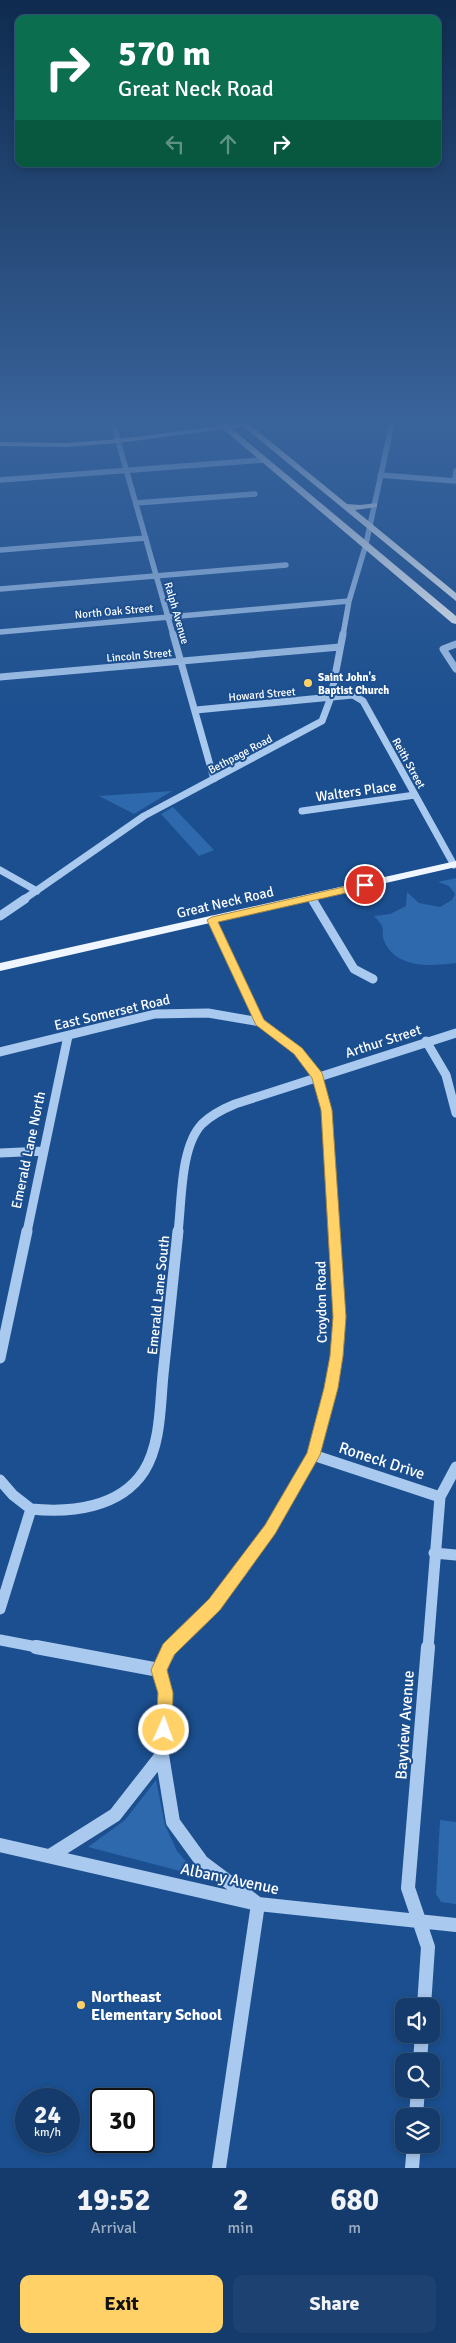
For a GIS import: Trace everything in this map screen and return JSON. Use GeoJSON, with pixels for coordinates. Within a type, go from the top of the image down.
{"type":"FeatureCollection","features":[{"type":"Feature","properties":{"kind":"highway"},"geometry":{"type":"LineString","coordinates":[[342,524],[456,621]]}},
{"type":"Feature","properties":{"kind":"highway"},"geometry":{"type":"LineString","coordinates":[[369,526],[456,598]]}},
{"type":"Feature","properties":{"kind":"main road","name":"Great Neck Road"},"geometry":{"type":"LineString","coordinates":[[0,967],[455,864]]}},
{"type":"Feature","properties":{"kind":"street","name":"Ralph Avenue"},"geometry":{"type":"LineString","coordinates":[[142,524],[214,779]]}},
{"type":"Feature","properties":{"kind":"street","name":"Bethpage Road"},"geometry":{"type":"LineString","coordinates":[[0,916],[144,816],[322,721],[331,698],[349,601],[366,544],[369,526]]}},
{"type":"Feature","properties":{"kind":"street"},"geometry":{"type":"LineString","coordinates":[[0,550],[146,538]]}},
{"type":"Feature","properties":{"kind":"street"},"geometry":{"type":"LineString","coordinates":[[0,589],[286,565]]}},
{"type":"Feature","properties":{"kind":"street","name":"North Oak Street"},"geometry":{"type":"LineString","coordinates":[[0,632],[349,601]]}},
{"type":"Feature","properties":{"kind":"street"},"geometry":{"type":"LineString","coordinates":[[456,644],[443,649],[456,669]]}},
{"type":"Feature","properties":{"kind":"street","name":"Lincoln Street"},"geometry":{"type":"LineString","coordinates":[[0,677],[340,647]]}},
{"type":"Feature","properties":{"kind":"street","name":"Reith Street"},"geometry":{"type":"LineString","coordinates":[[331,698],[353,695],[363,701],[455,864]]}},
{"type":"Feature","properties":{"kind":"street","name":"Howard Street"},"geometry":{"type":"LineString","coordinates":[[196,710],[331,698]]}},
{"type":"Feature","properties":{"kind":"street","name":"Walters Place"},"geometry":{"type":"LineString","coordinates":[[302,811],[415,795]]}},
{"type":"Feature","properties":{"kind":"street"},"geometry":{"type":"LineString","coordinates":[[0,870],[37,891]]}},
{"type":"Feature","properties":{"kind":"street"},"geometry":{"type":"LineString","coordinates":[[311,898],[354,969],[373,979]]}},
{"type":"Feature","properties":{"kind":"street","name":"Croydon Road"},"geometry":{"type":"LineString","coordinates":[[159,1670],[168,1650],[215,1605],[241,1572],[270,1530],[313,1455],[331,1388],[339,1317],[326,1110],[318,1076],[298,1051],[260,1022],[212,920]]}},
{"type":"Feature","properties":{"kind":"street","name":"East Somerset Road"},"geometry":{"type":"LineString","coordinates":[[0,1052],[155,1014],[178,1011],[227,1014],[260,1022]]}},
{"type":"Feature","properties":{"kind":"street","name":"Arthur Street"},"geometry":{"type":"LineString","coordinates":[[318,1076],[456,1033]]}},
{"type":"Feature","properties":{"kind":"street","name":"Emerald Lane North"},"geometry":{"type":"LineString","coordinates":[[0,1358],[68,1036]]}},
{"type":"Feature","properties":{"kind":"street"},"geometry":{"type":"LineString","coordinates":[[426,1041],[438,1055],[455,1095],[456,1113]]}},
{"type":"Feature","properties":{"kind":"street","name":"Emerald Lane South"},"geometry":{"type":"LineString","coordinates":[[31,1509],[52,1512],[97,1506],[120,1494],[138,1478],[151,1455],[158,1420],[190,1140],[202,1124],[215,1112],[318,1076]]}},
{"type":"Feature","properties":{"kind":"street"},"geometry":{"type":"LineString","coordinates":[[0,1153],[44,1151]]}},
{"type":"Feature","properties":{"kind":"street","name":"Roneck Drive"},"geometry":{"type":"LineString","coordinates":[[313,1455],[440,1497]]}},
{"type":"Feature","properties":{"kind":"street"},"geometry":{"type":"LineString","coordinates":[[440,1497],[456,1467]]}},
{"type":"Feature","properties":{"kind":"street"},"geometry":{"type":"LineString","coordinates":[[0,1480],[13,1495],[31,1509],[0,1609]]}},
{"type":"Feature","properties":{"kind":"street","name":"Bayview Avenue"},"geometry":{"type":"LineString","coordinates":[[425,1998],[428,1947],[408,1888],[440,1497]]}},
{"type":"Feature","properties":{"kind":"street"},"geometry":{"type":"LineString","coordinates":[[434,1553],[456,1556]]}},
{"type":"Feature","properties":{"kind":"street"},"geometry":{"type":"LineString","coordinates":[[0,1640],[159,1670],[166,1693],[162,1755],[173,1822],[202,1862],[258,1904],[219,2168]]}},
{"type":"Feature","properties":{"kind":"street"},"geometry":{"type":"LineString","coordinates":[[50,1856],[115,1814],[162,1755]]}},
{"type":"Feature","properties":{"kind":"street","name":"Albany Avenue"},"geometry":{"type":"LineString","coordinates":[[0,1845],[258,1904],[456,1925]]}},
{"type":"Feature","properties":{"kind":"street"},"geometry":{"type":"LineString","coordinates":[[412,2168],[413,2153]]}},
{"type":"Feature","properties":{"kind":"shaded area"},"geometry":{"type":"Polygon","coordinates":[[[172,791],[134,814],[99,796],[172,791]]]}},
{"type":"Feature","properties":{"kind":"shaded area"},"geometry":{"type":"Polygon","coordinates":[[[173,807],[214,850],[199,856],[161,814],[173,807]]]}},
{"type":"Feature","properties":{"kind":"shaded area"},"geometry":{"type":"Polygon","coordinates":[[[456,878],[456,963],[426,965],[407,962],[398,958],[385,943],[381,925],[374,916],[390,914],[406,906],[407,892],[419,903],[440,907],[452,900],[455,894],[449,886],[438,882],[456,878]]]}},
{"type":"Feature","properties":{"kind":"shaded area"},"geometry":{"type":"Polygon","coordinates":[[[156,1780],[165,1825],[177,1851],[199,1876],[88,1847],[125,1820],[156,1780]]]}},
{"type":"Feature","properties":{"kind":"shaded area"},"geometry":{"type":"Polygon","coordinates":[[[440,1820],[456,1822],[456,1904],[441,1902],[436,1894],[440,1820]]]}},
{"type":"Feature","properties":{"kind":"place","name":"Saint John's Baptist Church"},"geometry":{"type":"Point","coordinates":[308,683]}},
{"type":"Feature","properties":{"kind":"place","name":"Northeast Elementary School"},"geometry":{"type":"Point","coordinates":[81,2005]}},
{"type":"Feature","properties":{"kind":"route"},"geometry":{"type":"LineString","coordinates":[[164,1730],[166,1693],[159,1670],[168,1650],[215,1605],[241,1572],[270,1530],[313,1455],[331,1388],[339,1317],[326,1110],[318,1076],[298,1051],[260,1022],[212,920],[365,885]]}}]}
